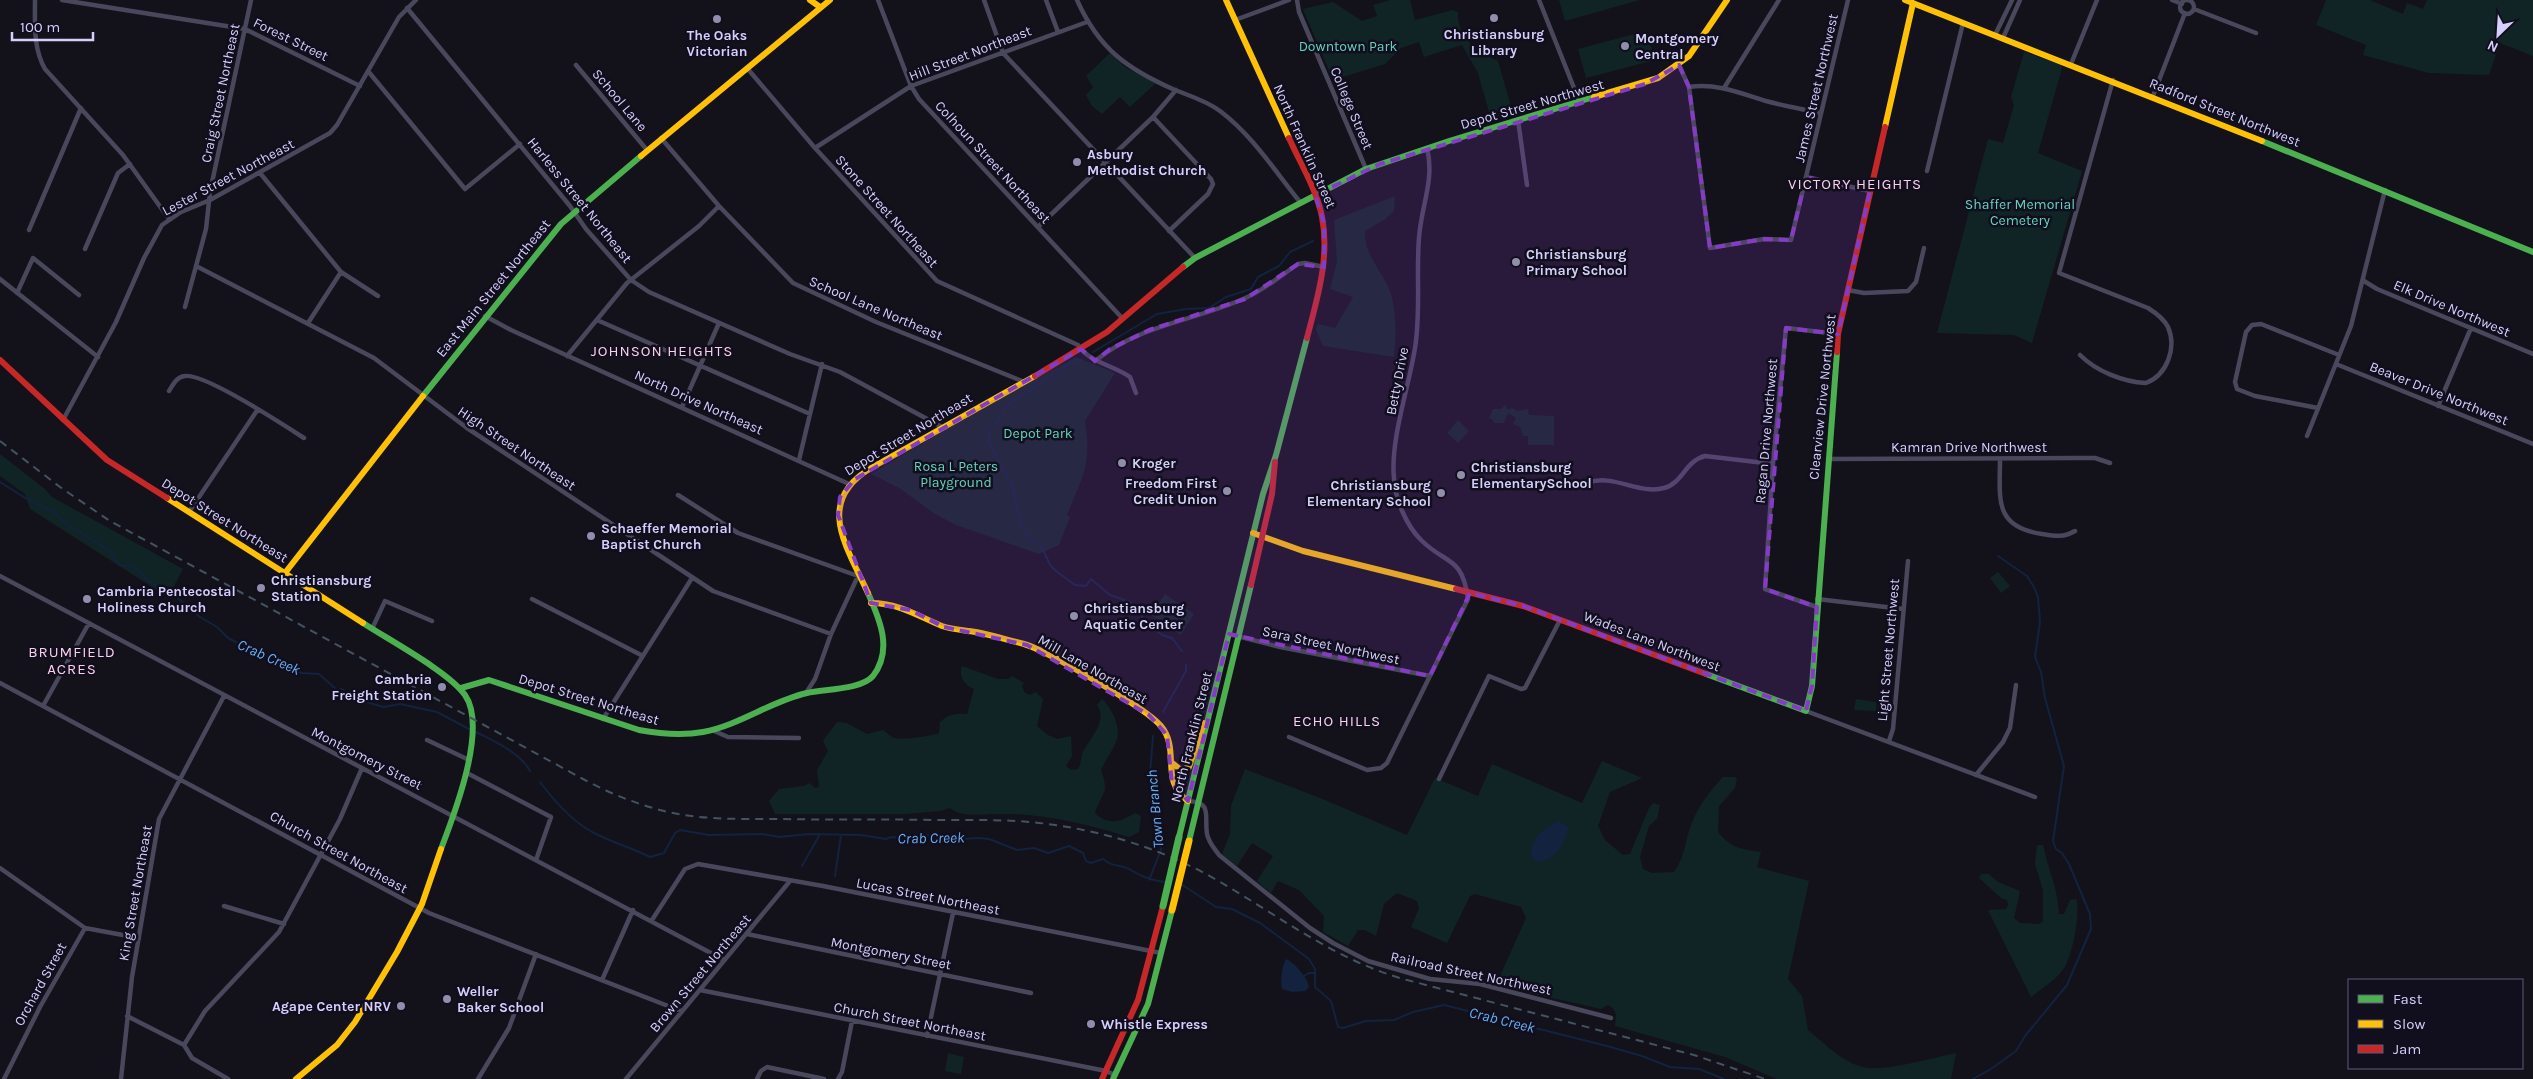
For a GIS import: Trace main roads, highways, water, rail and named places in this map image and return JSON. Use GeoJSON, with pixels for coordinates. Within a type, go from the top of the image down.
{"type":"FeatureCollection","features":[{"type":"Feature","properties":{"kind":"main road"},"geometry":{"type":"LineString","coordinates":[[810,0],[820,7]]}},
{"type":"Feature","properties":{"kind":"main road","name":"East Main Street Northeast"},"geometry":{"type":"LineString","coordinates":[[285,573],[548,238],[574,212],[661,138],[830,0]]}},
{"type":"Feature","properties":{"kind":"main road","name":"North Franklin Street"},"geometry":{"type":"LineString","coordinates":[[1102,1079],[1138,1000],[1180,837],[1253,533],[1315,310],[1324,267],[1324,223],[1315,195],[1226,0]]}},
{"type":"Feature","properties":{"kind":"main road","name":"Depot Street Northwest"},"geometry":{"type":"LineString","coordinates":[[1315,195],[1366,169],[1428,148],[1645,84],[1679,65],[1697,46],[1726,0]]}},
{"type":"Feature","properties":{"kind":"main road","name":"Radford Street Northwest"},"geometry":{"type":"LineString","coordinates":[[1905,0],[2153,96],[2533,252]]}},
{"type":"Feature","properties":{"kind":"main road","name":"Clearview Drive Northwest"},"geometry":{"type":"LineString","coordinates":[[1806,711],[1812,686],[1838,334],[1913,3]]}},
{"type":"Feature","properties":{"kind":"main road","name":"Depot Street Northeast"},"geometry":{"type":"LineString","coordinates":[[0,360],[25,380],[82,440],[108,460],[461,688],[489,680],[603,719],[660,735],[714,731],[806,693],[836,686],[857,685],[868,680],[876,672],[884,650],[884,637],[858,576],[838,515],[840,496],[849,484],[942,427],[1081,349],[1124,319],[1195,258],[1315,195]]}},
{"type":"Feature","properties":{"kind":"main road","name":"North Franklin Street"},"geometry":{"type":"LineString","coordinates":[[1114,1077],[1147,1007],[1263,538],[1272,494],[1276,455]]}},
{"type":"Feature","properties":{"kind":"main road","name":"Wades Lane Northwest"},"geometry":{"type":"LineString","coordinates":[[1253,533],[1303,551],[1523,606],[1806,711]]}},
{"type":"Feature","properties":{"kind":"main road","name":"Mill Lane Northeast"},"geometry":{"type":"LineString","coordinates":[[871,603],[884,603],[910,610],[944,627],[1004,638],[1055,658],[1159,723],[1167,735],[1172,784],[1183,798],[1188,800]]}},
{"type":"Feature","properties":{"kind":"main road"},"geometry":{"type":"LineString","coordinates":[[296,1079],[337,1045],[355,1022],[420,908],[467,773],[473,730],[471,712],[461,688]]}},
{"type":"Feature","properties":{"kind":"main road"},"geometry":{"type":"LineString","coordinates":[[1170,762],[1182,770],[1189,767],[1198,733],[1210,711]]}},
{"type":"Feature","properties":{"kind":"water"},"geometry":{"type":"Polygon","coordinates":[[[1559,821],[1568,827],[1561,846],[1546,860],[1533,860],[1531,854],[1532,847],[1538,836],[1548,827],[1559,821]]]}},
{"type":"Feature","properties":{"kind":"water"},"geometry":{"type":"Polygon","coordinates":[[[1286,959],[1297,967],[1306,979],[1309,987],[1305,991],[1292,992],[1282,989],[1283,965],[1286,959]]]}},
{"type":"Feature","properties":{"kind":"waterway","name":"Town Branch"},"geometry":{"type":"LineString","coordinates":[[1093,352],[1157,314],[1186,309],[1209,308],[1226,297],[1251,289],[1258,277],[1279,266],[1290,252],[1313,241]]}},
{"type":"Feature","properties":{"kind":"waterway","name":"Town Branch"},"geometry":{"type":"LineString","coordinates":[[1081,360],[1072,362],[1008,405],[989,433],[989,443],[1012,485],[1021,525],[1031,539],[1042,547],[1050,565],[1075,585],[1086,586],[1091,579],[1110,595],[1130,602],[1149,625],[1162,635],[1172,638],[1182,651]]}},
{"type":"Feature","properties":{"kind":"waterway","name":"Crab Creek"},"geometry":{"type":"LineString","coordinates":[[0,482],[27,499],[54,512],[66,524],[109,550],[119,565],[131,566],[148,581],[173,594],[200,617],[217,627],[228,638],[263,656],[275,658],[295,666],[301,673],[319,674],[337,690],[342,689],[355,699],[384,707],[400,704],[437,712],[469,729]]}},
{"type":"Feature","properties":{"kind":"waterway"},"geometry":{"type":"LineString","coordinates":[[1973,1079],[2016,1051],[2025,1036],[2067,985],[2091,929],[2090,914],[2069,864],[2062,853],[2056,849],[2053,841],[2064,766],[2045,698],[2041,672],[2035,657],[2040,622],[2038,597],[2027,576],[1998,556]]}},
{"type":"Feature","properties":{"kind":"waterway","name":"Town Branch"},"geometry":{"type":"LineString","coordinates":[[1163,712],[1186,671],[1186,665]]}},
{"type":"Feature","properties":{"kind":"waterway","name":"Crab Creek"},"geometry":{"type":"LineString","coordinates":[[474,731],[513,753],[526,764],[530,771]]}},
{"type":"Feature","properties":{"kind":"waterway","name":"Town Branch"},"geometry":{"type":"LineString","coordinates":[[1149,880],[1161,850],[1158,815],[1150,774],[1153,736]]}},
{"type":"Feature","properties":{"kind":"waterway","name":"Crab Creek"},"geometry":{"type":"LineString","coordinates":[[540,782],[558,804],[580,824],[603,837],[650,857],[664,853],[675,833],[680,830],[709,835],[762,834],[779,837],[809,834],[861,835],[886,839],[891,837],[909,838],[927,835],[960,839],[989,839],[1017,850],[1034,848],[1048,853],[1069,846],[1083,853],[1086,861],[1091,863],[1103,859],[1111,864],[1126,867],[1146,878],[1166,882]]}},
{"type":"Feature","properties":{"kind":"waterway"},"geometry":{"type":"LineString","coordinates":[[802,866],[820,834]]}},
{"type":"Feature","properties":{"kind":"waterway"},"geometry":{"type":"LineString","coordinates":[[835,876],[841,835]]}},
{"type":"Feature","properties":{"kind":"waterway","name":"Crab Creek"},"geometry":{"type":"LineString","coordinates":[[1181,884],[1216,907],[1232,909],[1260,923],[1309,959],[1315,969],[1315,987],[1331,1001],[1338,1027],[1343,1028],[1366,1021],[1394,1020],[1413,1012],[1444,1005],[1607,1046],[1642,1056],[1670,1067],[1699,1069],[1724,1079]]}},
{"type":"Feature","properties":{"kind":"waterway","name":"Crab Creek"},"geometry":{"type":"LineString","coordinates":[[1304,976],[1314,973]]}},
{"type":"Feature","properties":{"kind":"railway"},"geometry":{"type":"LineString","coordinates":[[0,441],[60,487],[110,521],[583,779],[633,801],[678,814],[720,818],[1011,821],[1055,825],[1097,833],[1138,844],[1196,869],[1308,936],[1381,972],[1694,1055],[1765,1079]]}},
{"type":"Feature","properties":{"kind":"place","name":"Christiansburg Library"},"geometry":{"type":"Point","coordinates":[1494,18]}},
{"type":"Feature","properties":{"kind":"place","name":"The Oaks Victorian"},"geometry":{"type":"Point","coordinates":[717,19]}},
{"type":"Feature","properties":{"kind":"place","name":"Montgomery Central"},"geometry":{"type":"Point","coordinates":[1625,46]}},
{"type":"Feature","properties":{"kind":"place","name":"Asbury Methodist Church"},"geometry":{"type":"Point","coordinates":[1077,162]}},
{"type":"Feature","properties":{"kind":"place","name":"Christiansburg Primary School"},"geometry":{"type":"Point","coordinates":[1516,262]}},
{"type":"Feature","properties":{"kind":"place","name":"Kroger"},"geometry":{"type":"Point","coordinates":[1122,463]}},
{"type":"Feature","properties":{"kind":"place","name":"Christiansburg ElementarySchool"},"geometry":{"type":"Point","coordinates":[1461,475]}},
{"type":"Feature","properties":{"kind":"place","name":"Freedom First Credit Union"},"geometry":{"type":"Point","coordinates":[1227,491]}},
{"type":"Feature","properties":{"kind":"place","name":"Christiansburg Elementary School"},"geometry":{"type":"Point","coordinates":[1441,493]}},
{"type":"Feature","properties":{"kind":"place","name":"Schaeffer Memorial Baptist Church"},"geometry":{"type":"Point","coordinates":[591,536]}},
{"type":"Feature","properties":{"kind":"place","name":"Christiansburg Station"},"geometry":{"type":"Point","coordinates":[261,588]}},
{"type":"Feature","properties":{"kind":"place","name":"Cambria Pentecostal Holiness Church"},"geometry":{"type":"Point","coordinates":[87,599]}},
{"type":"Feature","properties":{"kind":"place","name":"Christiansburg Aquatic Center"},"geometry":{"type":"Point","coordinates":[1074,616]}},
{"type":"Feature","properties":{"kind":"place","name":"Cambria Freight Station"},"geometry":{"type":"Point","coordinates":[442,687]}},
{"type":"Feature","properties":{"kind":"place","name":"Weller Baker School"},"geometry":{"type":"Point","coordinates":[447,999]}},
{"type":"Feature","properties":{"kind":"place","name":"Agape Center NRV"},"geometry":{"type":"Point","coordinates":[401,1006]}},
{"type":"Feature","properties":{"kind":"place","name":"Whistle Express"},"geometry":{"type":"Point","coordinates":[1091,1024]}},
{"type":"Feature","properties":{"kind":"district","name":"VICTORY HEIGHTS"},"geometry":{"type":"Point","coordinates":[1855,184]}},
{"type":"Feature","properties":{"kind":"district","name":"JOHNSON HEIGHTS"},"geometry":{"type":"Point","coordinates":[662,351]}},
{"type":"Feature","properties":{"kind":"district","name":"BRUMFIELD ACRES"},"geometry":{"type":"Point","coordinates":[72,660]}},
{"type":"Feature","properties":{"kind":"district","name":"ECHO HILLS"},"geometry":{"type":"Point","coordinates":[1337,721]}},
{"type":"Feature","properties":{"kind":"park label","name":"Downtown Park"},"geometry":{"type":"Point","coordinates":[1348,46]}},
{"type":"Feature","properties":{"kind":"park label","name":"Shaffer Memorial Cemetery"},"geometry":{"type":"Point","coordinates":[2020,212]}},
{"type":"Feature","properties":{"kind":"park label","name":"Depot Park"},"geometry":{"type":"Point","coordinates":[1038,433]}},
{"type":"Feature","properties":{"kind":"park label","name":"Rosa L Peters Playground"},"geometry":{"type":"Point","coordinates":[956,474]}}]}
